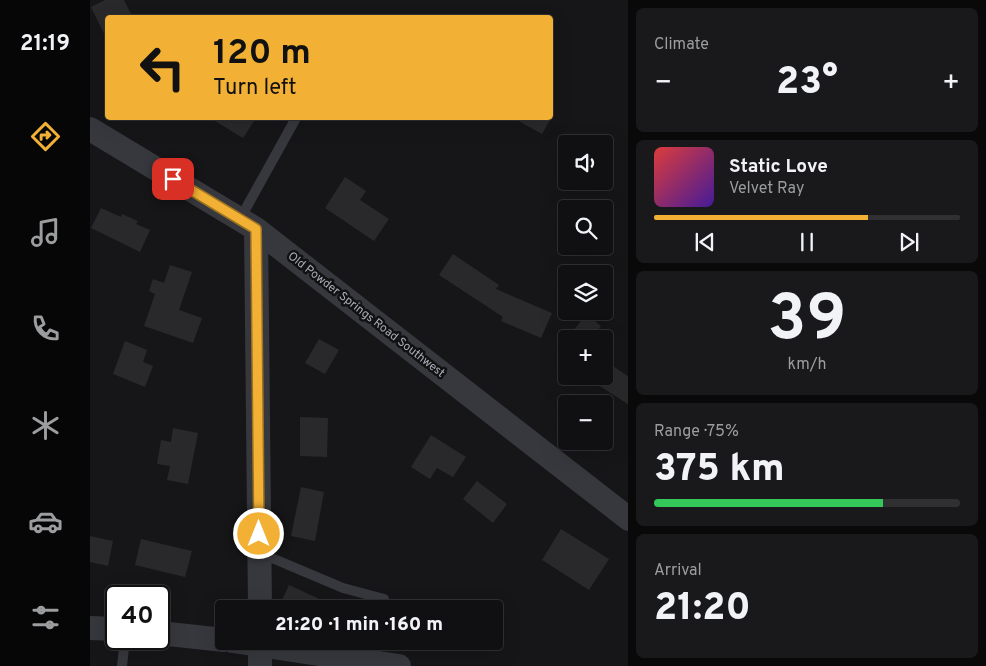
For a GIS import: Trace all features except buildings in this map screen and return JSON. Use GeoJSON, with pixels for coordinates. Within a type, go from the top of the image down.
{"type":"FeatureCollection","features":[{"type":"Feature","properties":{"kind":"street","name":"Old Powder Springs Road Southwest"},"geometry":{"type":"LineString","coordinates":[[90,129],[248,224],[628,519]]}},
{"type":"Feature","properties":{"kind":"street"},"geometry":{"type":"LineString","coordinates":[[248,224],[260,600]]}},
{"type":"Feature","properties":{"kind":"street"},"geometry":{"type":"LineString","coordinates":[[90,628],[105,629]]}},
{"type":"Feature","properties":{"kind":"street"},"geometry":{"type":"LineString","coordinates":[[170,634],[215,639]]}},
{"type":"Feature","properties":{"kind":"street"},"geometry":{"type":"LineString","coordinates":[[260,651],[331,652],[376,664],[399,666]]}},
{"type":"Feature","properties":{"kind":"lane"},"geometry":{"type":"LineString","coordinates":[[248,224],[295,120]]}},
{"type":"Feature","properties":{"kind":"lane"},"geometry":{"type":"LineString","coordinates":[[259,553],[343,588],[384,599]]}},
{"type":"Feature","properties":{"kind":"lane"},"geometry":{"type":"LineString","coordinates":[[122,666],[124,650]]}},
{"type":"Feature","properties":{"kind":"route"},"geometry":{"type":"LineString","coordinates":[[173,179],[256,229],[259,534]]}}]}
